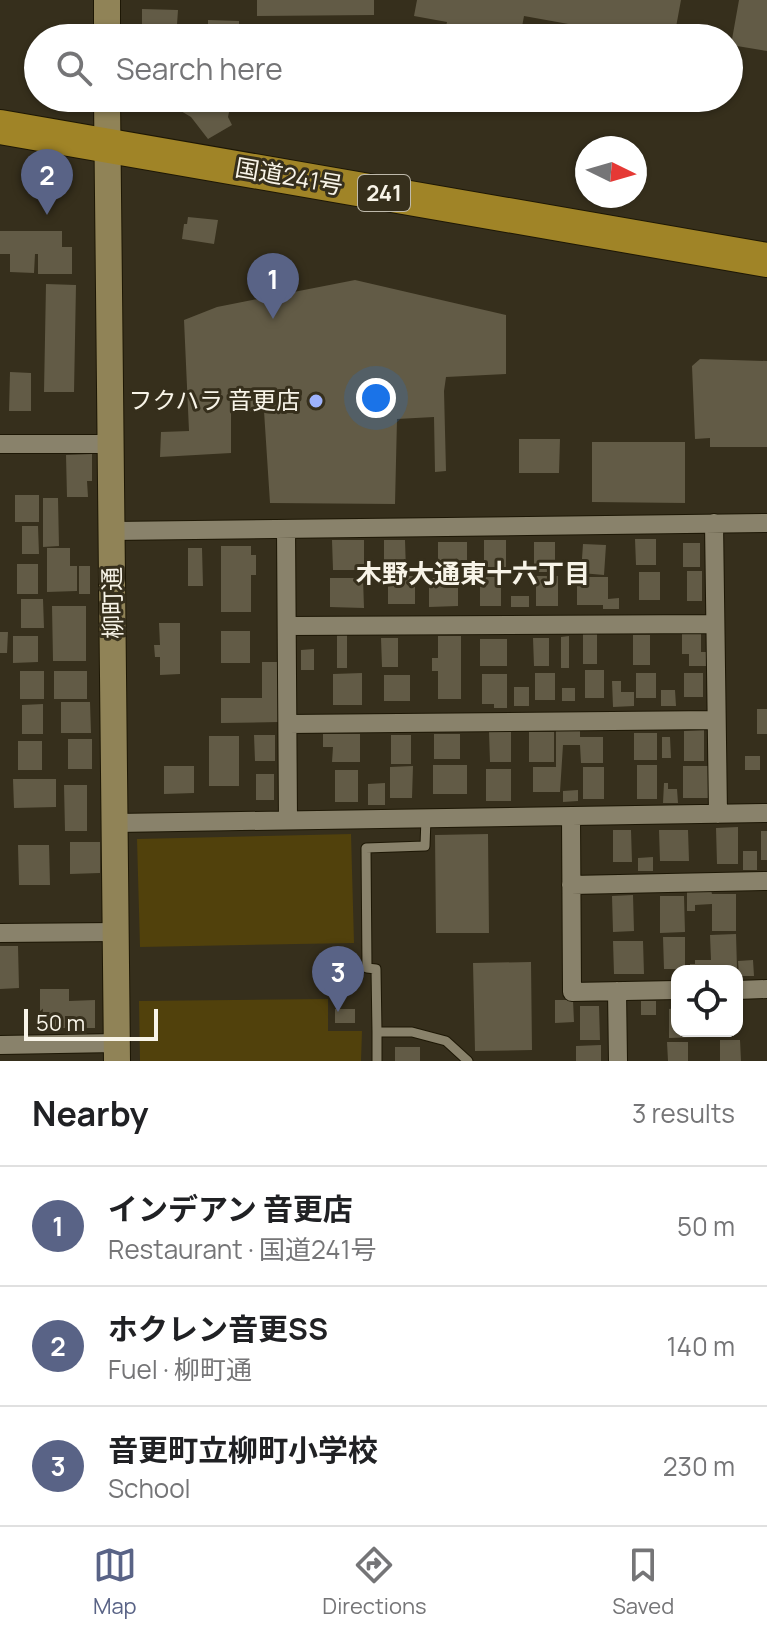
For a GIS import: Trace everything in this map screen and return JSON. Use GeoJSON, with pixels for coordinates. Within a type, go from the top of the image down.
{"type":"FeatureCollection","features":[{"type":"Feature","properties":{"kind":"highway","name":"国道241号"},"geometry":{"type":"LineString","coordinates":[[0,127],[767,260]]}},
{"type":"Feature","properties":{"kind":"street"},"geometry":{"type":"LineString","coordinates":[[107,0],[107,24]]}},
{"type":"Feature","properties":{"kind":"street","name":"柳町通"},"geometry":{"type":"LineString","coordinates":[[107,112],[117,1052]]}},
{"type":"Feature","properties":{"kind":"street"},"geometry":{"type":"LineString","coordinates":[[0,444],[109,444]]}},
{"type":"Feature","properties":{"kind":"street"},"geometry":{"type":"LineString","coordinates":[[714,523],[718,814]]}},
{"type":"Feature","properties":{"kind":"street"},"geometry":{"type":"LineString","coordinates":[[112,531],[767,523]]}},
{"type":"Feature","properties":{"kind":"street"},"geometry":{"type":"LineString","coordinates":[[286,529],[288,820]]}},
{"type":"Feature","properties":{"kind":"street"},"geometry":{"type":"LineString","coordinates":[[287,626],[715,624]]}},
{"type":"Feature","properties":{"kind":"street"},"geometry":{"type":"LineString","coordinates":[[288,724],[716,720]]}},
{"type":"Feature","properties":{"kind":"street"},"geometry":{"type":"LineString","coordinates":[[116,823],[767,813]]}},
{"type":"Feature","properties":{"kind":"street"},"geometry":{"type":"LineString","coordinates":[[571,816],[572,992],[671,990]]}},
{"type":"Feature","properties":{"kind":"street"},"geometry":{"type":"LineString","coordinates":[[571,885],[767,881]]}},
{"type":"Feature","properties":{"kind":"street"},"geometry":{"type":"LineString","coordinates":[[0,933],[116,932]]}},
{"type":"Feature","properties":{"kind":"street"},"geometry":{"type":"LineString","coordinates":[[743,990],[767,989]]}},
{"type":"Feature","properties":{"kind":"street"},"geometry":{"type":"LineString","coordinates":[[617,991],[618,1061]]}},
{"type":"Feature","properties":{"kind":"street"},"geometry":{"type":"LineString","coordinates":[[0,1045],[117,1052]]}},
{"type":"Feature","properties":{"kind":"lane"},"geometry":{"type":"LineString","coordinates":[[377,1061],[376,969],[367,968],[366,848],[425,846],[426,818]]}},
{"type":"Feature","properties":{"kind":"lane"},"geometry":{"type":"LineString","coordinates":[[377,1032],[412,1032],[446,1041],[468,1061]]}},
{"type":"Feature","properties":{"kind":"shaded area"},"geometry":{"type":"Polygon","coordinates":[[[351,834],[354,943],[140,947],[137,839],[351,834]]]}},
{"type":"Feature","properties":{"kind":"shaded area"},"geometry":{"type":"Polygon","coordinates":[[[328,999],[328,1031],[362,1031],[361,1061],[140,1061],[139,1001],[328,999]]]}},
{"type":"Feature","properties":{"kind":"building"},"geometry":{"type":"Polygon","coordinates":[[[257,0],[374,0],[374,15],[257,16],[257,0]]]}},
{"type":"Feature","properties":{"kind":"building"},"geometry":{"type":"Polygon","coordinates":[[[417,0],[681,0],[677,24],[568,24],[524,16],[523,24],[447,24],[414,16],[417,0]]]}},
{"type":"Feature","properties":{"kind":"building"},"geometry":{"type":"Polygon","coordinates":[[[739,0],[767,0],[767,51],[743,47],[743,24],[735,24],[739,0]]]}},
{"type":"Feature","properties":{"kind":"building"},"geometry":{"type":"Polygon","coordinates":[[[142,9],[178,10],[177,24],[142,24],[142,9]]]}},
{"type":"Feature","properties":{"kind":"building"},"geometry":{"type":"Polygon","coordinates":[[[208,20],[239,21],[239,24],[208,24],[208,20]]]}},
{"type":"Feature","properties":{"kind":"building"},"geometry":{"type":"Polygon","coordinates":[[[183,112],[229,112],[232,125],[208,139],[191,117],[183,112]]]}},
{"type":"Feature","properties":{"kind":"building"},"geometry":{"type":"Polygon","coordinates":[[[188,217],[218,220],[214,244],[182,239],[188,217]]]}},
{"type":"Feature","properties":{"kind":"building"},"geometry":{"type":"Polygon","coordinates":[[[0,231],[62,231],[62,247],[72,247],[72,274],[38,274],[38,254],[35,254],[34,273],[10,272],[10,254],[0,254],[0,231]]]}},
{"type":"Feature","properties":{"kind":"building","name":"フクハラ 音更店"},"geometry":{"type":"Polygon","coordinates":[[[355,280],[506,315],[506,374],[446,377],[446,471],[435,472],[434,417],[397,419],[395,504],[270,503],[264,411],[231,412],[231,453],[160,457],[161,432],[189,431],[184,320],[217,307],[355,280]]]}},
{"type":"Feature","properties":{"kind":"building"},"geometry":{"type":"Polygon","coordinates":[[[46,284],[76,285],[74,392],[44,392],[46,284]]]}},
{"type":"Feature","properties":{"kind":"building"},"geometry":{"type":"Polygon","coordinates":[[[700,359],[767,361],[767,447],[710,447],[710,438],[695,439],[692,366],[700,359]]]}},
{"type":"Feature","properties":{"kind":"building"},"geometry":{"type":"Polygon","coordinates":[[[10,372],[31,373],[31,411],[9,411],[10,372]]]}},
{"type":"Feature","properties":{"kind":"building"},"geometry":{"type":"Polygon","coordinates":[[[519,439],[560,439],[559,473],[519,473],[519,439]]]}},
{"type":"Feature","properties":{"kind":"building"},"geometry":{"type":"Polygon","coordinates":[[[592,442],[685,442],[685,503],[592,502],[592,442]]]}},
{"type":"Feature","properties":{"kind":"building"},"geometry":{"type":"Polygon","coordinates":[[[92,454],[92,481],[87,481],[88,497],[67,497],[66,455],[92,454]]]}},
{"type":"Feature","properties":{"kind":"building"},"geometry":{"type":"Polygon","coordinates":[[[15,495],[39,495],[39,522],[15,522],[15,495]]]}},
{"type":"Feature","properties":{"kind":"building"},"geometry":{"type":"Polygon","coordinates":[[[43,498],[58,498],[59,546],[43,547],[43,498]]]}},
{"type":"Feature","properties":{"kind":"building"},"geometry":{"type":"Polygon","coordinates":[[[22,526],[38,526],[39,554],[22,554],[22,526]]]}},
{"type":"Feature","properties":{"kind":"building"},"geometry":{"type":"Polygon","coordinates":[[[635,539],[656,539],[656,565],[636,565],[635,539]]]}},
{"type":"Feature","properties":{"kind":"building"},"geometry":{"type":"Polygon","coordinates":[[[332,540],[364,540],[364,570],[333,570],[332,540]]]}},
{"type":"Feature","properties":{"kind":"building"},"geometry":{"type":"Polygon","coordinates":[[[384,540],[405,540],[406,571],[384,571],[384,540]]]}},
{"type":"Feature","properties":{"kind":"building"},"geometry":{"type":"Polygon","coordinates":[[[484,540],[506,540],[506,572],[484,572],[484,540]]]}},
{"type":"Feature","properties":{"kind":"building"},"geometry":{"type":"Polygon","coordinates":[[[438,542],[467,542],[467,571],[438,571],[438,542]]]}},
{"type":"Feature","properties":{"kind":"building"},"geometry":{"type":"Polygon","coordinates":[[[534,542],[555,542],[555,572],[534,572],[534,542]]]}},
{"type":"Feature","properties":{"kind":"building"},"geometry":{"type":"Polygon","coordinates":[[[683,543],[700,543],[700,567],[683,567],[683,543]]]}},
{"type":"Feature","properties":{"kind":"building"},"geometry":{"type":"Polygon","coordinates":[[[583,544],[606,545],[604,575],[581,573],[583,544]]]}},
{"type":"Feature","properties":{"kind":"building"},"geometry":{"type":"Polygon","coordinates":[[[221,546],[251,546],[251,555],[256,555],[256,575],[251,575],[251,612],[221,612],[221,546]]]}},
{"type":"Feature","properties":{"kind":"building"},"geometry":{"type":"Polygon","coordinates":[[[47,548],[70,548],[70,566],[77,566],[77,591],[47,592],[47,548]]]}},
{"type":"Feature","properties":{"kind":"building"},"geometry":{"type":"Polygon","coordinates":[[[188,548],[202,548],[203,586],[188,586],[188,548]]]}},
{"type":"Feature","properties":{"kind":"building"},"geometry":{"type":"Polygon","coordinates":[[[17,564],[38,564],[38,594],[17,594],[17,564]]]}},
{"type":"Feature","properties":{"kind":"building"},"geometry":{"type":"Polygon","coordinates":[[[79,566],[90,566],[90,594],[79,594],[79,566]]]}},
{"type":"Feature","properties":{"kind":"building"},"geometry":{"type":"Polygon","coordinates":[[[687,571],[702,571],[702,601],[687,601],[687,571]]]}},
{"type":"Feature","properties":{"kind":"building"},"geometry":{"type":"Polygon","coordinates":[[[639,572],[660,572],[660,600],[639,600],[639,572]]]}},
{"type":"Feature","properties":{"kind":"building"},"geometry":{"type":"Polygon","coordinates":[[[388,576],[415,576],[415,604],[388,604],[388,576]]]}},
{"type":"Feature","properties":{"kind":"building"},"geometry":{"type":"Polygon","coordinates":[[[536,576],[558,576],[558,606],[536,606],[536,576]]]}},
{"type":"Feature","properties":{"kind":"building"},"geometry":{"type":"Polygon","coordinates":[[[480,577],[501,577],[501,606],[480,606],[480,577]]]}},
{"type":"Feature","properties":{"kind":"building"},"geometry":{"type":"Polygon","coordinates":[[[577,577],[608,577],[608,599],[619,598],[619,609],[603,609],[603,605],[577,605],[577,577]]]}},
{"type":"Feature","properties":{"kind":"building"},"geometry":{"type":"Polygon","coordinates":[[[330,578],[363,578],[364,608],[330,607],[330,578]]]}},
{"type":"Feature","properties":{"kind":"building"},"geometry":{"type":"Polygon","coordinates":[[[429,578],[458,578],[458,606],[429,607],[429,578]]]}},
{"type":"Feature","properties":{"kind":"building"},"geometry":{"type":"Polygon","coordinates":[[[511,596],[529,596],[529,607],[511,607],[511,596]]]}},
{"type":"Feature","properties":{"kind":"building"},"geometry":{"type":"Polygon","coordinates":[[[21,599],[43,599],[44,628],[21,628],[21,599]]]}},
{"type":"Feature","properties":{"kind":"building"},"geometry":{"type":"Polygon","coordinates":[[[52,606],[86,606],[86,661],[53,661],[52,606]]]}},
{"type":"Feature","properties":{"kind":"building"},"geometry":{"type":"Polygon","coordinates":[[[159,623],[180,623],[180,674],[160,675],[160,657],[155,657],[154,645],[160,645],[159,623]]]}},
{"type":"Feature","properties":{"kind":"building"},"geometry":{"type":"Polygon","coordinates":[[[221,631],[250,631],[250,663],[221,663],[221,631]]]}},
{"type":"Feature","properties":{"kind":"building"},"geometry":{"type":"Polygon","coordinates":[[[0,632],[8,632],[7,653],[0,653],[0,632]]]}},
{"type":"Feature","properties":{"kind":"building"},"geometry":{"type":"Polygon","coordinates":[[[682,632],[701,632],[701,652],[706,652],[706,666],[689,666],[689,654],[682,654],[682,632]]]}},
{"type":"Feature","properties":{"kind":"building"},"geometry":{"type":"Polygon","coordinates":[[[583,633],[597,633],[597,664],[583,664],[583,633]]]}},
{"type":"Feature","properties":{"kind":"building"},"geometry":{"type":"Polygon","coordinates":[[[337,635],[347,635],[347,668],[337,668],[337,635]]]}},
{"type":"Feature","properties":{"kind":"building"},"geometry":{"type":"Polygon","coordinates":[[[633,635],[650,635],[650,665],[633,665],[633,635]]]}},
{"type":"Feature","properties":{"kind":"building"},"geometry":{"type":"Polygon","coordinates":[[[13,636],[38,636],[38,662],[13,663],[13,636]]]}},
{"type":"Feature","properties":{"kind":"building"},"geometry":{"type":"Polygon","coordinates":[[[438,636],[461,636],[461,699],[438,699],[438,671],[432,671],[432,658],[438,658],[438,636]]]}},
{"type":"Feature","properties":{"kind":"building"},"geometry":{"type":"Polygon","coordinates":[[[569,636],[569,668],[561,668],[561,637],[569,636]]]}},
{"type":"Feature","properties":{"kind":"building"},"geometry":{"type":"Polygon","coordinates":[[[381,638],[398,638],[398,667],[382,667],[381,638]]]}},
{"type":"Feature","properties":{"kind":"building"},"geometry":{"type":"Polygon","coordinates":[[[533,638],[549,638],[549,666],[534,666],[533,638]]]}},
{"type":"Feature","properties":{"kind":"building"},"geometry":{"type":"Polygon","coordinates":[[[480,639],[507,639],[507,666],[480,666],[480,639]]]}},
{"type":"Feature","properties":{"kind":"building"},"geometry":{"type":"Polygon","coordinates":[[[314,649],[314,670],[301,670],[301,650],[314,649]]]}},
{"type":"Feature","properties":{"kind":"building"},"geometry":{"type":"Polygon","coordinates":[[[262,662],[278,662],[279,722],[221,723],[221,698],[262,698],[262,662]]]}},
{"type":"Feature","properties":{"kind":"building"},"geometry":{"type":"Polygon","coordinates":[[[585,670],[604,670],[604,698],[585,698],[585,670]]]}},
{"type":"Feature","properties":{"kind":"building"},"geometry":{"type":"Polygon","coordinates":[[[20,671],[44,671],[44,699],[20,699],[20,671]]]}},
{"type":"Feature","properties":{"kind":"building"},"geometry":{"type":"Polygon","coordinates":[[[54,671],[87,671],[87,699],[54,699],[54,671]]]}},
{"type":"Feature","properties":{"kind":"building"},"geometry":{"type":"Polygon","coordinates":[[[362,673],[362,705],[333,705],[333,674],[362,673]]]}},
{"type":"Feature","properties":{"kind":"building"},"geometry":{"type":"Polygon","coordinates":[[[535,673],[555,673],[555,700],[535,700],[535,673]]]}},
{"type":"Feature","properties":{"kind":"building"},"geometry":{"type":"Polygon","coordinates":[[[636,673],[656,673],[656,698],[636,698],[636,673]]]}},
{"type":"Feature","properties":{"kind":"building"},"geometry":{"type":"Polygon","coordinates":[[[684,673],[703,673],[703,697],[684,697],[684,673]]]}},
{"type":"Feature","properties":{"kind":"building"},"geometry":{"type":"Polygon","coordinates":[[[482,674],[507,674],[507,708],[482,704],[482,674]]]}},
{"type":"Feature","properties":{"kind":"building"},"geometry":{"type":"Polygon","coordinates":[[[384,675],[410,675],[410,701],[384,701],[384,675]]]}},
{"type":"Feature","properties":{"kind":"building"},"geometry":{"type":"Polygon","coordinates":[[[612,681],[621,681],[621,692],[634,692],[634,706],[613,707],[612,681]]]}},
{"type":"Feature","properties":{"kind":"building"},"geometry":{"type":"Polygon","coordinates":[[[514,687],[529,687],[529,706],[514,706],[514,687]]]}},
{"type":"Feature","properties":{"kind":"building"},"geometry":{"type":"Polygon","coordinates":[[[562,688],[575,688],[575,701],[562,701],[562,688]]]}},
{"type":"Feature","properties":{"kind":"building"},"geometry":{"type":"Polygon","coordinates":[[[661,690],[675,690],[676,706],[661,706],[661,690]]]}},
{"type":"Feature","properties":{"kind":"building"},"geometry":{"type":"Polygon","coordinates":[[[61,702],[90,702],[91,733],[61,733],[61,702]]]}},
{"type":"Feature","properties":{"kind":"building"},"geometry":{"type":"Polygon","coordinates":[[[43,704],[43,734],[22,734],[22,705],[43,704]]]}},
{"type":"Feature","properties":{"kind":"building"},"geometry":{"type":"Polygon","coordinates":[[[757,709],[767,709],[767,734],[757,734],[757,709]]]}},
{"type":"Feature","properties":{"kind":"building"},"geometry":{"type":"Polygon","coordinates":[[[556,728],[580,728],[580,737],[603,737],[603,763],[581,763],[580,745],[563,745],[560,792],[533,792],[533,767],[556,767],[556,728]]]}},
{"type":"Feature","properties":{"kind":"building"},"geometry":{"type":"Polygon","coordinates":[[[704,730],[704,761],[684,761],[684,731],[704,730]]]}},
{"type":"Feature","properties":{"kind":"building"},"geometry":{"type":"Polygon","coordinates":[[[489,732],[511,732],[511,762],[490,762],[489,732]]]}},
{"type":"Feature","properties":{"kind":"building"},"geometry":{"type":"Polygon","coordinates":[[[529,732],[554,732],[554,762],[529,762],[529,732]]]}},
{"type":"Feature","properties":{"kind":"building"},"geometry":{"type":"Polygon","coordinates":[[[634,733],[657,733],[657,760],[634,760],[634,733]]]}},
{"type":"Feature","properties":{"kind":"building"},"geometry":{"type":"Polygon","coordinates":[[[323,734],[360,734],[360,762],[332,762],[333,747],[323,747],[323,734]]]}},
{"type":"Feature","properties":{"kind":"building"},"geometry":{"type":"Polygon","coordinates":[[[434,734],[460,734],[460,759],[434,759],[434,734]]]}},
{"type":"Feature","properties":{"kind":"building"},"geometry":{"type":"Polygon","coordinates":[[[254,735],[275,735],[275,761],[255,761],[254,735]]]}},
{"type":"Feature","properties":{"kind":"building"},"geometry":{"type":"Polygon","coordinates":[[[391,735],[411,735],[411,764],[391,764],[391,735]]]}},
{"type":"Feature","properties":{"kind":"building"},"geometry":{"type":"Polygon","coordinates":[[[209,736],[239,736],[239,786],[209,786],[209,736]]]}},
{"type":"Feature","properties":{"kind":"building"},"geometry":{"type":"Polygon","coordinates":[[[662,737],[670,737],[671,758],[662,758],[662,737]]]}},
{"type":"Feature","properties":{"kind":"building"},"geometry":{"type":"Polygon","coordinates":[[[68,739],[92,739],[92,769],[68,769],[68,739]]]}},
{"type":"Feature","properties":{"kind":"building"},"geometry":{"type":"Polygon","coordinates":[[[18,741],[42,741],[42,770],[18,770],[18,741]]]}},
{"type":"Feature","properties":{"kind":"building"},"geometry":{"type":"Polygon","coordinates":[[[745,756],[760,756],[760,770],[745,770],[745,756]]]}},
{"type":"Feature","properties":{"kind":"building"},"geometry":{"type":"Polygon","coordinates":[[[433,765],[467,765],[467,794],[433,794],[433,765]]]}},
{"type":"Feature","properties":{"kind":"building"},"geometry":{"type":"Polygon","coordinates":[[[637,765],[657,765],[657,799],[637,799],[637,765]]]}},
{"type":"Feature","properties":{"kind":"building"},"geometry":{"type":"Polygon","coordinates":[[[164,766],[194,766],[194,793],[164,794],[164,766]]]}},
{"type":"Feature","properties":{"kind":"building"},"geometry":{"type":"Polygon","coordinates":[[[413,766],[412,798],[390,798],[390,767],[413,766]]]}},
{"type":"Feature","properties":{"kind":"building"},"geometry":{"type":"Polygon","coordinates":[[[683,766],[708,766],[708,798],[683,798],[683,766]]]}},
{"type":"Feature","properties":{"kind":"building"},"geometry":{"type":"Polygon","coordinates":[[[583,767],[604,767],[604,799],[583,799],[583,767]]]}},
{"type":"Feature","properties":{"kind":"building"},"geometry":{"type":"Polygon","coordinates":[[[486,769],[511,769],[511,801],[486,801],[486,769]]]}},
{"type":"Feature","properties":{"kind":"building"},"geometry":{"type":"Polygon","coordinates":[[[335,770],[358,770],[358,802],[335,802],[335,770]]]}},
{"type":"Feature","properties":{"kind":"building"},"geometry":{"type":"Polygon","coordinates":[[[256,774],[274,774],[274,800],[256,800],[256,774]]]}},
{"type":"Feature","properties":{"kind":"building"},"geometry":{"type":"Polygon","coordinates":[[[13,779],[56,779],[56,807],[14,808],[13,779]]]}},
{"type":"Feature","properties":{"kind":"building"},"geometry":{"type":"Polygon","coordinates":[[[385,783],[385,805],[368,805],[368,784],[385,783]]]}},
{"type":"Feature","properties":{"kind":"building"},"geometry":{"type":"Polygon","coordinates":[[[664,783],[668,783],[668,789],[677,789],[678,803],[663,803],[664,783]]]}},
{"type":"Feature","properties":{"kind":"building"},"geometry":{"type":"Polygon","coordinates":[[[64,785],[87,785],[87,831],[65,831],[64,785]]]}},
{"type":"Feature","properties":{"kind":"building"},"geometry":{"type":"Polygon","coordinates":[[[578,790],[578,801],[563,802],[563,791],[578,790]]]}},
{"type":"Feature","properties":{"kind":"building"},"geometry":{"type":"Polygon","coordinates":[[[738,827],[738,864],[717,864],[716,828],[738,827]]]}},
{"type":"Feature","properties":{"kind":"building"},"geometry":{"type":"Polygon","coordinates":[[[613,830],[631,830],[632,862],[613,862],[613,830]]]}},
{"type":"Feature","properties":{"kind":"building"},"geometry":{"type":"Polygon","coordinates":[[[659,830],[688,830],[689,861],[660,861],[659,830]]]}},
{"type":"Feature","properties":{"kind":"building"},"geometry":{"type":"Polygon","coordinates":[[[761,831],[767,831],[767,860],[761,860],[761,831]]]}},
{"type":"Feature","properties":{"kind":"building"},"geometry":{"type":"Polygon","coordinates":[[[488,834],[489,933],[436,933],[435,835],[488,834]]]}},
{"type":"Feature","properties":{"kind":"building"},"geometry":{"type":"Polygon","coordinates":[[[70,842],[100,842],[100,873],[70,874],[70,842]]]}},
{"type":"Feature","properties":{"kind":"building"},"geometry":{"type":"Polygon","coordinates":[[[18,845],[49,845],[50,885],[19,885],[18,845]]]}},
{"type":"Feature","properties":{"kind":"building"},"geometry":{"type":"Polygon","coordinates":[[[743,851],[757,851],[757,870],[743,870],[743,851]]]}},
{"type":"Feature","properties":{"kind":"building"},"geometry":{"type":"Polygon","coordinates":[[[653,857],[653,871],[638,871],[638,858],[653,857]]]}},
{"type":"Feature","properties":{"kind":"building"},"geometry":{"type":"Polygon","coordinates":[[[687,890],[736,894],[736,931],[712,931],[712,904],[695,905],[695,911],[687,911],[687,890]]]}},
{"type":"Feature","properties":{"kind":"building"},"geometry":{"type":"Polygon","coordinates":[[[633,895],[634,931],[613,932],[612,896],[633,895]]]}},
{"type":"Feature","properties":{"kind":"building"},"geometry":{"type":"Polygon","coordinates":[[[660,896],[684,896],[685,932],[660,933],[660,896]]]}},
{"type":"Feature","properties":{"kind":"building"},"geometry":{"type":"Polygon","coordinates":[[[736,934],[737,965],[690,965],[695,964],[695,960],[711,960],[710,935],[736,934]]]}},
{"type":"Feature","properties":{"kind":"building"},"geometry":{"type":"Polygon","coordinates":[[[663,937],[685,937],[685,965],[671,965],[671,969],[664,969],[663,937]]]}},
{"type":"Feature","properties":{"kind":"building"},"geometry":{"type":"Polygon","coordinates":[[[613,941],[643,941],[644,974],[614,974],[613,941]]]}},
{"type":"Feature","properties":{"kind":"building"},"geometry":{"type":"Polygon","coordinates":[[[0,946],[18,946],[19,988],[0,989],[0,946]]]}},
{"type":"Feature","properties":{"kind":"building"},"geometry":{"type":"Polygon","coordinates":[[[753,960],[754,976],[743,976],[743,965],[738,965],[738,961],[753,960]]]}},
{"type":"Feature","properties":{"kind":"building"},"geometry":{"type":"Polygon","coordinates":[[[531,962],[532,1050],[475,1051],[473,963],[531,962]]]}},
{"type":"Feature","properties":{"kind":"building"},"geometry":{"type":"Polygon","coordinates":[[[40,989],[69,989],[69,1001],[95,1000],[95,1028],[40,1028],[40,989]]]}},
{"type":"Feature","properties":{"kind":"building"},"geometry":{"type":"Polygon","coordinates":[[[555,1000],[573,1000],[574,1022],[555,1023],[555,1000]]]}},
{"type":"Feature","properties":{"kind":"building"},"geometry":{"type":"Polygon","coordinates":[[[641,1001],[656,1001],[656,1015],[641,1015],[641,1001]]]}},
{"type":"Feature","properties":{"kind":"building"},"geometry":{"type":"Polygon","coordinates":[[[580,1006],[599,1006],[600,1040],[580,1040],[580,1006]]]}},
{"type":"Feature","properties":{"kind":"building"},"geometry":{"type":"Polygon","coordinates":[[[335,1009],[355,1009],[355,1023],[335,1023],[335,1009]]]}},
{"type":"Feature","properties":{"kind":"building"},"geometry":{"type":"Polygon","coordinates":[[[669,1009],[671,1037],[703,1037],[669,1038],[669,1009]]]}},
{"type":"Feature","properties":{"kind":"building"},"geometry":{"type":"Polygon","coordinates":[[[720,1040],[740,1040],[741,1061],[720,1061],[720,1040]]]}},
{"type":"Feature","properties":{"kind":"building"},"geometry":{"type":"Polygon","coordinates":[[[667,1042],[688,1042],[688,1061],[668,1061],[667,1042]]]}},
{"type":"Feature","properties":{"kind":"building"},"geometry":{"type":"Polygon","coordinates":[[[601,1045],[601,1061],[576,1061],[576,1046],[601,1045]]]}},
{"type":"Feature","properties":{"kind":"building"},"geometry":{"type":"Polygon","coordinates":[[[395,1047],[420,1047],[420,1061],[395,1061],[395,1047]]]}},
{"type":"Feature","properties":{"kind":"place","name":"ホクレン音更SS"},"geometry":{"type":"Point","coordinates":[47,215]}},
{"type":"Feature","properties":{"kind":"place","name":"インデアン 音更店"},"geometry":{"type":"Point","coordinates":[273,319]}},
{"type":"Feature","properties":{"kind":"place","name":"フクハラ 音更店"},"geometry":{"type":"Point","coordinates":[316,401]}},
{"type":"Feature","properties":{"kind":"place","name":"音更町立柳町小学校"},"geometry":{"type":"Point","coordinates":[338,1012]}},
{"type":"Feature","properties":{"kind":"district","name":"木野大通東十六丁目"},"geometry":{"type":"Point","coordinates":[473,574]}}]}
